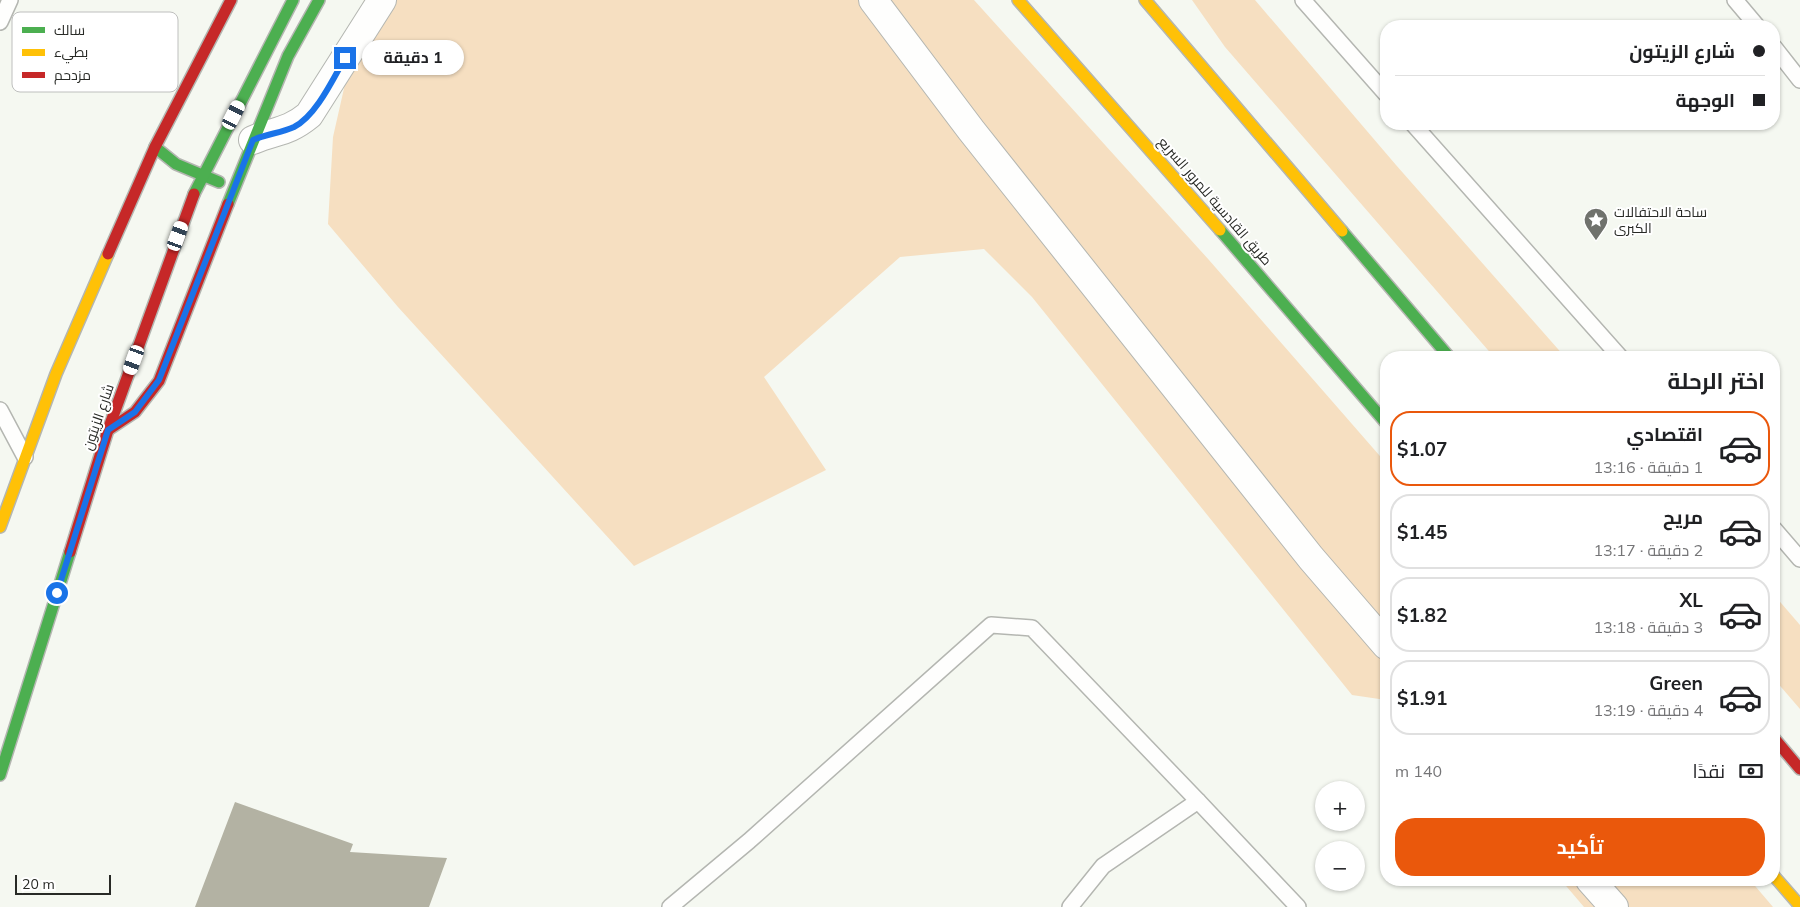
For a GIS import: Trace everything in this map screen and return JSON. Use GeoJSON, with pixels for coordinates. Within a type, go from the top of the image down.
{"type":"FeatureCollection","features":[{"type":"Feature","properties":{"kind":"main road"},"geometry":{"type":"LineString","coordinates":[[0,527],[56,374],[156,147],[230,0]]}},
{"type":"Feature","properties":{"kind":"main road","name":"شارع الزيتون"},"geometry":{"type":"LineString","coordinates":[[0,775],[108,430],[184,218],[202,176],[293,0]]}},
{"type":"Feature","properties":{"kind":"main road"},"geometry":{"type":"LineString","coordinates":[[108,430],[135,412],[159,380],[234,187],[288,56],[319,0]]}},
{"type":"Feature","properties":{"kind":"main road"},"geometry":{"type":"LineString","coordinates":[[1145,0],[1444,351]]}},
{"type":"Feature","properties":{"kind":"main road","name":"طريق القادسية للمرور السريع"},"geometry":{"type":"LineString","coordinates":[[1019,3],[1181,184],[1380,416]]}},
{"type":"Feature","properties":{"kind":"main road"},"geometry":{"type":"LineString","coordinates":[[156,147],[176,164],[202,176],[234,187]]}},
{"type":"Feature","properties":{"kind":"main road"},"geometry":{"type":"LineString","coordinates":[[1780,745],[1800,769]]}},
{"type":"Feature","properties":{"kind":"main road"},"geometry":{"type":"LineString","coordinates":[[1780,883],[1800,906]]}},
{"type":"Feature","properties":{"kind":"street"},"geometry":{"type":"LineString","coordinates":[[253,140],[266,134],[282,132],[296,125],[309,115],[382,0]]}},
{"type":"Feature","properties":{"kind":"street"},"geometry":{"type":"LineString","coordinates":[[873,0],[971,130],[1311,558],[1380,638]]}},
{"type":"Feature","properties":{"kind":"street"},"geometry":{"type":"LineString","coordinates":[[1595,886],[1614,907]]}},
{"type":"Feature","properties":{"kind":"lane"},"geometry":{"type":"LineString","coordinates":[[0,22],[10,0]]}},
{"type":"Feature","properties":{"kind":"lane"},"geometry":{"type":"LineString","coordinates":[[1735,0],[1752,20]]}},
{"type":"Feature","properties":{"kind":"lane"},"geometry":{"type":"LineString","coordinates":[[1310,2],[1380,87]]}},
{"type":"Feature","properties":{"kind":"lane"},"geometry":{"type":"LineString","coordinates":[[1780,55],[1800,80]]}},
{"type":"Feature","properties":{"kind":"lane"},"geometry":{"type":"LineString","coordinates":[[1418,130],[1615,351]]}},
{"type":"Feature","properties":{"kind":"lane"},"geometry":{"type":"LineString","coordinates":[[0,410],[25,457]]}},
{"type":"Feature","properties":{"kind":"lane"},"geometry":{"type":"LineString","coordinates":[[1780,536],[1800,559]]}},
{"type":"Feature","properties":{"kind":"lane"},"geometry":{"type":"LineString","coordinates":[[670,907],[749,841],[991,626],[1032,628],[1298,907]]}},
{"type":"Feature","properties":{"kind":"lane"},"geometry":{"type":"LineString","coordinates":[[1070,907],[1103,866],[1198,801]]}},
{"type":"Feature","properties":{"kind":"shaded area"},"geometry":{"type":"Polygon","coordinates":[[[364,0],[974,0],[1209,260],[1380,456],[1380,699],[1352,695],[1032,297],[984,249],[900,257],[764,377],[826,470],[634,566],[398,307],[328,224],[333,137],[364,0]]]}},
{"type":"Feature","properties":{"kind":"shaded area"},"geometry":{"type":"Polygon","coordinates":[[[1192,0],[1255,0],[1396,165],[1560,351],[1489,351],[1225,47],[1192,0]]]}},
{"type":"Feature","properties":{"kind":"shaded area"},"geometry":{"type":"Polygon","coordinates":[[[1780,602],[1800,625],[1800,709],[1780,686],[1780,602]]]}},
{"type":"Feature","properties":{"kind":"shaded area"},"geometry":{"type":"Polygon","coordinates":[[[1566,886],[1755,886],[1773,907],[1584,907],[1566,886]]]}},
{"type":"Feature","properties":{"kind":"building"},"geometry":{"type":"Polygon","coordinates":[[[235,802],[353,844],[350,852],[447,858],[429,907],[195,907],[235,802]]]}},
{"type":"Feature","properties":{"kind":"traffic: fast"},"geometry":{"type":"LineString","coordinates":[[194,194],[293,0]]}},
{"type":"Feature","properties":{"kind":"traffic: fast"},"geometry":{"type":"LineString","coordinates":[[228,204],[288,56],[319,0]]}},
{"type":"Feature","properties":{"kind":"traffic: fast"},"geometry":{"type":"LineString","coordinates":[[155,147],[176,164],[219,182]]}},
{"type":"Feature","properties":{"kind":"traffic: fast"},"geometry":{"type":"LineString","coordinates":[[1220,230],[1380,416]]}},
{"type":"Feature","properties":{"kind":"traffic: fast"},"geometry":{"type":"LineString","coordinates":[[1342,231],[1444,351]]}},
{"type":"Feature","properties":{"kind":"traffic: fast"},"geometry":{"type":"LineString","coordinates":[[0,775],[70,552]]}},
{"type":"Feature","properties":{"kind":"traffic: slow"},"geometry":{"type":"LineString","coordinates":[[1018,0],[1220,230]]}},
{"type":"Feature","properties":{"kind":"traffic: slow"},"geometry":{"type":"LineString","coordinates":[[1145,0],[1342,231]]}},
{"type":"Feature","properties":{"kind":"traffic: slow"},"geometry":{"type":"LineString","coordinates":[[0,527],[56,374],[108,254]]}},
{"type":"Feature","properties":{"kind":"traffic: slow"},"geometry":{"type":"LineString","coordinates":[[1780,883],[1800,906]]}},
{"type":"Feature","properties":{"kind":"traffic: jam"},"geometry":{"type":"LineString","coordinates":[[108,254],[155,147],[231,0]]}},
{"type":"Feature","properties":{"kind":"traffic: jam"},"geometry":{"type":"LineString","coordinates":[[70,552],[108,430],[194,194]]}},
{"type":"Feature","properties":{"kind":"traffic: jam"},"geometry":{"type":"LineString","coordinates":[[108,430],[135,412],[159,381],[228,204]]}},
{"type":"Feature","properties":{"kind":"traffic: jam"},"geometry":{"type":"LineString","coordinates":[[1780,745],[1800,769]]}},
{"type":"Feature","properties":{"kind":"place","name":"ساحة الاحتفالات الكبرى"},"geometry":{"type":"Point","coordinates":[1596,241]}},
{"type":"Feature","properties":{"kind":"route"},"geometry":{"type":"LineString","coordinates":[[57,593],[108,430],[135,412],[159,380],[253,140],[266,134],[282,132],[296,125],[309,115],[345,58]]}}]}
